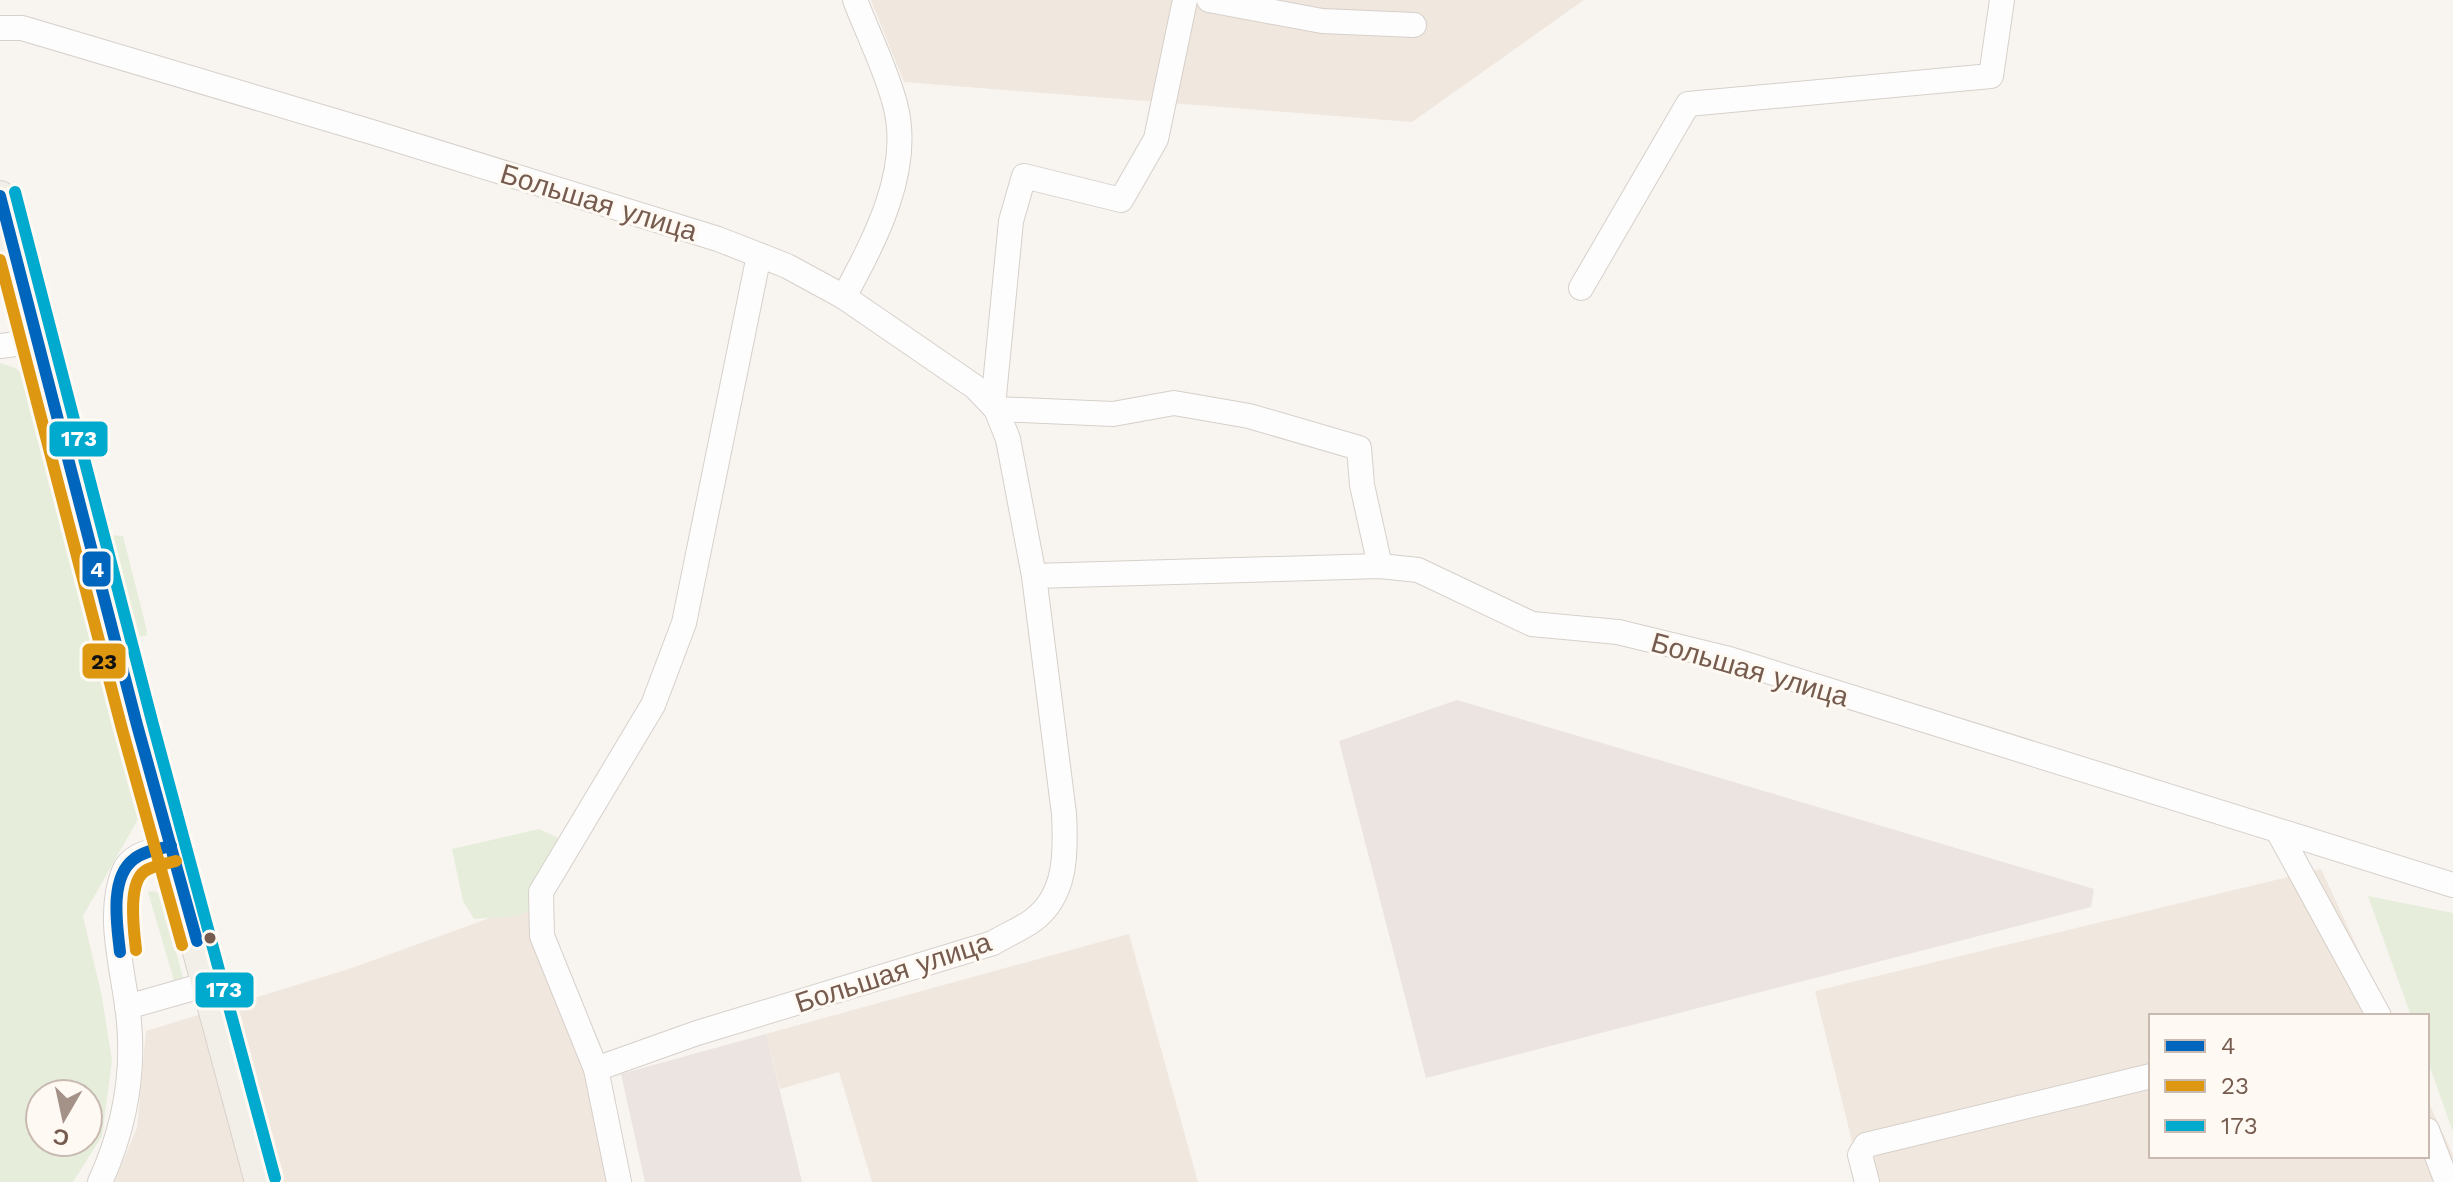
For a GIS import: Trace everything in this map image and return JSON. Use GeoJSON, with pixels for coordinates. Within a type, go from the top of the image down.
{"type":"FeatureCollection","features":[{"type":"Feature","properties":{"kind":"main road"},"geometry":{"type":"LineString","coordinates":[[0,196],[133,710],[260,1182]]}},
{"type":"Feature","properties":{"kind":"street"},"geometry":{"type":"LineString","coordinates":[[844,297],[875,240],[893,183],[899,148],[896,105],[855,0]]}},
{"type":"Feature","properties":{"kind":"street"},"geometry":{"type":"LineString","coordinates":[[1185,0],[1156,139],[1121,200],[1024,176],[1011,221],[994,407],[1113,414],[1174,403],[1249,416],[1359,448],[1362,485],[1380,566]]}},
{"type":"Feature","properties":{"kind":"street"},"geometry":{"type":"LineString","coordinates":[[1209,0],[1322,21],[1414,25]]}},
{"type":"Feature","properties":{"kind":"street"},"geometry":{"type":"LineString","coordinates":[[1581,288],[1688,104],[1991,76],[2002,0]]}},
{"type":"Feature","properties":{"kind":"street","name":"Большая улица"},"geometry":{"type":"LineString","coordinates":[[0,28],[22,28],[718,239],[787,266],[844,297],[975,387],[994,407],[1008,439],[1034,576],[1064,814],[1066,857],[1054,896],[1034,920],[993,943],[697,1033],[596,1069]]}},
{"type":"Feature","properties":{"kind":"street"},"geometry":{"type":"LineString","coordinates":[[619,1182],[596,1069],[542,936],[541,892],[653,705],[684,623],[759,255]]}},
{"type":"Feature","properties":{"kind":"street"},"geometry":{"type":"LineString","coordinates":[[0,346],[39,341]]}},
{"type":"Feature","properties":{"kind":"street","name":"Большая улица"},"geometry":{"type":"LineString","coordinates":[[1034,576],[1380,566],[1418,570],[1532,624],[1618,632],[1729,659],[2453,885]]}},
{"type":"Feature","properties":{"kind":"street"},"geometry":{"type":"LineString","coordinates":[[2279,833],[2378,1014]]}},
{"type":"Feature","properties":{"kind":"street"},"geometry":{"type":"LineString","coordinates":[[98,1179],[121,1129],[128,1091],[130,1043],[116,920],[124,871],[137,856],[171,846]]}},
{"type":"Feature","properties":{"kind":"street"},"geometry":{"type":"LineString","coordinates":[[127,1007],[208,984]]}},
{"type":"Feature","properties":{"kind":"street"},"geometry":{"type":"LineString","coordinates":[[1867,1182],[1860,1155],[1866,1145],[2149,1076]]}},
{"type":"Feature","properties":{"kind":"street"},"geometry":{"type":"LineString","coordinates":[[2429,1135],[2447,1182]]}},
{"type":"Feature","properties":{"kind":"shaded area"},"geometry":{"type":"Polygon","coordinates":[[[871,0],[1584,0],[1412,122],[904,82],[871,0]]]}},
{"type":"Feature","properties":{"kind":"shaded area"},"geometry":{"type":"Polygon","coordinates":[[[1457,700],[2094,889],[2091,907],[1426,1078],[1339,741],[1457,700]]]}},
{"type":"Feature","properties":{"kind":"shaded area"},"geometry":{"type":"Polygon","coordinates":[[[2321,869],[2388,1014],[2149,1014],[2149,1158],[2429,1158],[2429,1103],[2453,1155],[2453,1182],[1862,1182],[1815,991],[2321,869]]]}},
{"type":"Feature","properties":{"kind":"shaded area"},"geometry":{"type":"Polygon","coordinates":[[[526,905],[590,1068],[612,1182],[111,1182],[115,1180],[137,1128],[146,1031],[349,969],[526,905]]]}},
{"type":"Feature","properties":{"kind":"shaded area"},"geometry":{"type":"Polygon","coordinates":[[[1129,934],[1198,1182],[872,1182],[839,1072],[780,1089],[766,1034],[1129,934]]]}},
{"type":"Feature","properties":{"kind":"shaded area"},"geometry":{"type":"Polygon","coordinates":[[[766,1034],[802,1182],[645,1182],[621,1074],[766,1034]]]}},
{"type":"Feature","properties":{"kind":"green space"},"geometry":{"type":"Polygon","coordinates":[[[0,363],[15,368],[29,378],[141,814],[83,916],[102,997],[112,1061],[104,1121],[104,1078],[24,1078],[24,1158],[88,1158],[73,1182],[0,1182],[0,363]]]}},
{"type":"Feature","properties":{"kind":"green space"},"geometry":{"type":"Polygon","coordinates":[[[110,535],[123,536],[146,636],[137,636],[110,535]]]}},
{"type":"Feature","properties":{"kind":"green space"},"geometry":{"type":"Polygon","coordinates":[[[539,829],[563,840],[533,909],[516,916],[474,919],[463,901],[452,849],[539,829]]]}},
{"type":"Feature","properties":{"kind":"green space"},"geometry":{"type":"Polygon","coordinates":[[[148,892],[159,893],[183,977],[175,984],[148,892]]]}},
{"type":"Feature","properties":{"kind":"green space"},"geometry":{"type":"Polygon","coordinates":[[[2368,896],[2453,913],[2453,1132],[2429,1065],[2429,1014],[2410,1014],[2368,896]]]}},
{"type":"Feature","properties":{"kind":"transit line","name":"173"},"geometry":{"type":"LineString","coordinates":[[15,192],[152,721],[275,1178]]}},
{"type":"Feature","properties":{"kind":"transit line","name":"4"},"geometry":{"type":"LineString","coordinates":[[0,196],[137,725],[197,941]]}},
{"type":"Feature","properties":{"kind":"transit line","name":"23"},"geometry":{"type":"LineString","coordinates":[[0,260],[122,729],[182,945]]}},
{"type":"Feature","properties":{"kind":"transit line","name":"4"},"geometry":{"type":"LineString","coordinates":[[120,952],[116,902],[126,867],[138,856],[171,846]]}},
{"type":"Feature","properties":{"kind":"transit line","name":"23"},"geometry":{"type":"LineString","coordinates":[[136,950],[133,908],[139,877],[152,867],[176,861]]}}]}
